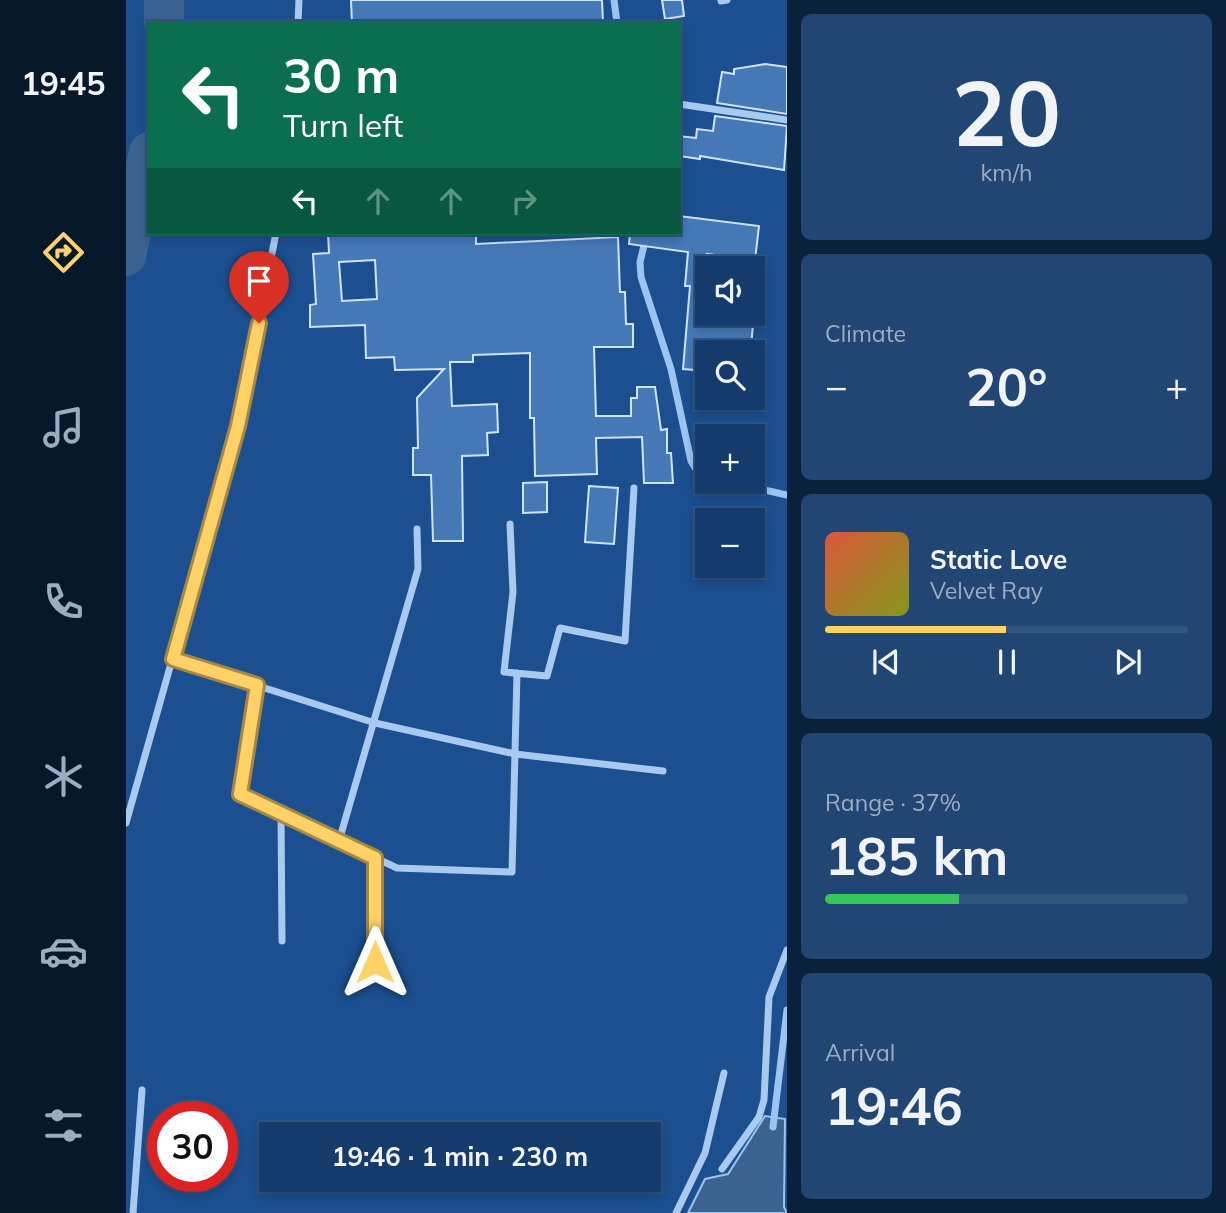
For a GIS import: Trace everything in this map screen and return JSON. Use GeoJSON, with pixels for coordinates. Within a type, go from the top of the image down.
{"type":"FeatureCollection","features":[{"type":"Feature","properties":{"kind":"street"},"geometry":{"type":"LineString","coordinates":[[298,21],[299,0]]}},
{"type":"Feature","properties":{"kind":"street"},"geometry":{"type":"LineString","coordinates":[[721,1],[727,0]]}},
{"type":"Feature","properties":{"kind":"street"},"geometry":{"type":"LineString","coordinates":[[681,104],[787,120]]}},
{"type":"Feature","properties":{"kind":"street"},"geometry":{"type":"LineString","coordinates":[[126,823],[238,426],[276,235]]}},
{"type":"Feature","properties":{"kind":"street"},"geometry":{"type":"LineString","coordinates":[[510,524],[513,592],[504,672],[547,676],[560,628],[625,641],[634,488]]}},
{"type":"Feature","properties":{"kind":"street"},"geometry":{"type":"LineString","coordinates":[[340,841],[418,569],[417,529]]}},
{"type":"Feature","properties":{"kind":"street"},"geometry":{"type":"LineString","coordinates":[[173,659],[375,723],[515,754],[663,771]]}},
{"type":"Feature","properties":{"kind":"street"},"geometry":{"type":"LineString","coordinates":[[257,685],[240,794],[397,868],[512,872],[517,673]]}},
{"type":"Feature","properties":{"kind":"street"},"geometry":{"type":"LineString","coordinates":[[281,813],[282,941]]}},
{"type":"Feature","properties":{"kind":"street"},"geometry":{"type":"LineString","coordinates":[[375,858],[375,962]]}},
{"type":"Feature","properties":{"kind":"street"},"geometry":{"type":"LineString","coordinates":[[722,1169],[759,1116],[764,1100],[769,997],[787,950]]}},
{"type":"Feature","properties":{"kind":"street"},"geometry":{"type":"LineString","coordinates":[[676,1213],[705,1153],[724,1073]]}},
{"type":"Feature","properties":{"kind":"street"},"geometry":{"type":"LineString","coordinates":[[133,1213],[142,1090]]}},
{"type":"Feature","properties":{"kind":"water"},"geometry":{"type":"Polygon","coordinates":[[[765,1116],[785,1119],[784,1207],[787,1213],[688,1213],[705,1179],[728,1174],[765,1116]]]}},
{"type":"Feature","properties":{"kind":"building"},"geometry":{"type":"Polygon","coordinates":[[[351,0],[602,0],[603,21],[352,21],[351,0]]]}},
{"type":"Feature","properties":{"kind":"building"},"geometry":{"type":"Polygon","coordinates":[[[662,0],[682,0],[684,16],[665,19],[662,0]]]}},
{"type":"Feature","properties":{"kind":"building"},"geometry":{"type":"Polygon","coordinates":[[[765,64],[787,67],[787,114],[717,103],[722,72],[734,74],[734,69],[765,64]]]}},
{"type":"Feature","properties":{"kind":"building"},"geometry":{"type":"Polygon","coordinates":[[[715,116],[787,126],[784,170],[700,156],[700,159],[681,156],[681,136],[696,138],[697,129],[713,131],[715,116]]]}},
{"type":"Feature","properties":{"kind":"building"},"geometry":{"type":"Polygon","coordinates":[[[681,216],[759,226],[755,256],[695,256],[695,326],[753,326],[752,340],[695,340],[695,370],[683,369],[690,286],[685,286],[688,252],[629,244],[630,235],[681,235],[681,216]]]}},
{"type":"Feature","properties":{"kind":"building"},"geometry":{"type":"Polygon","coordinates":[[[328,235],[476,235],[476,244],[618,237],[620,292],[625,292],[626,324],[633,324],[633,347],[594,347],[596,416],[631,416],[631,398],[637,398],[637,387],[655,387],[661,430],[667,429],[667,453],[671,453],[673,483],[644,483],[642,437],[596,438],[597,474],[535,476],[534,418],[530,418],[530,353],[473,355],[473,362],[450,362],[452,406],[497,404],[498,432],[487,433],[488,455],[462,456],[463,541],[433,541],[431,475],[413,475],[413,448],[418,448],[417,398],[444,369],[395,370],[394,357],[366,358],[365,325],[310,327],[310,305],[316,304],[313,254],[329,253],[328,235]],[[375,260],[339,262],[342,301],[377,299],[375,260]]]}},
{"type":"Feature","properties":{"kind":"building"},"geometry":{"type":"Polygon","coordinates":[[[547,482],[547,512],[523,513],[523,483],[547,482]]]}},
{"type":"Feature","properties":{"kind":"building"},"geometry":{"type":"Polygon","coordinates":[[[589,486],[618,488],[614,544],[585,542],[589,486]]]}},
{"type":"Feature","properties":{"kind":"waterway"},"geometry":{"type":"LineString","coordinates":[[164,0],[164,21]]}},
{"type":"Feature","properties":{"kind":"waterway"},"geometry":{"type":"LineString","coordinates":[[614,0],[617,21]]}},
{"type":"Feature","properties":{"kind":"waterway"},"geometry":{"type":"LineString","coordinates":[[126,256],[147,161]]}},
{"type":"Feature","properties":{"kind":"waterway"},"geometry":{"type":"LineString","coordinates":[[647,235],[640,262],[641,277],[671,369],[691,461],[695,468]]}},
{"type":"Feature","properties":{"kind":"waterway"},"geometry":{"type":"LineString","coordinates":[[765,490],[787,495]]}},
{"type":"Feature","properties":{"kind":"waterway"},"geometry":{"type":"LineString","coordinates":[[773,1127],[787,1010]]}},
{"type":"Feature","properties":{"kind":"route"},"geometry":{"type":"LineString","coordinates":[[259,323],[238,426],[173,659],[257,685],[240,794],[375,858],[375,962]]}}]}
